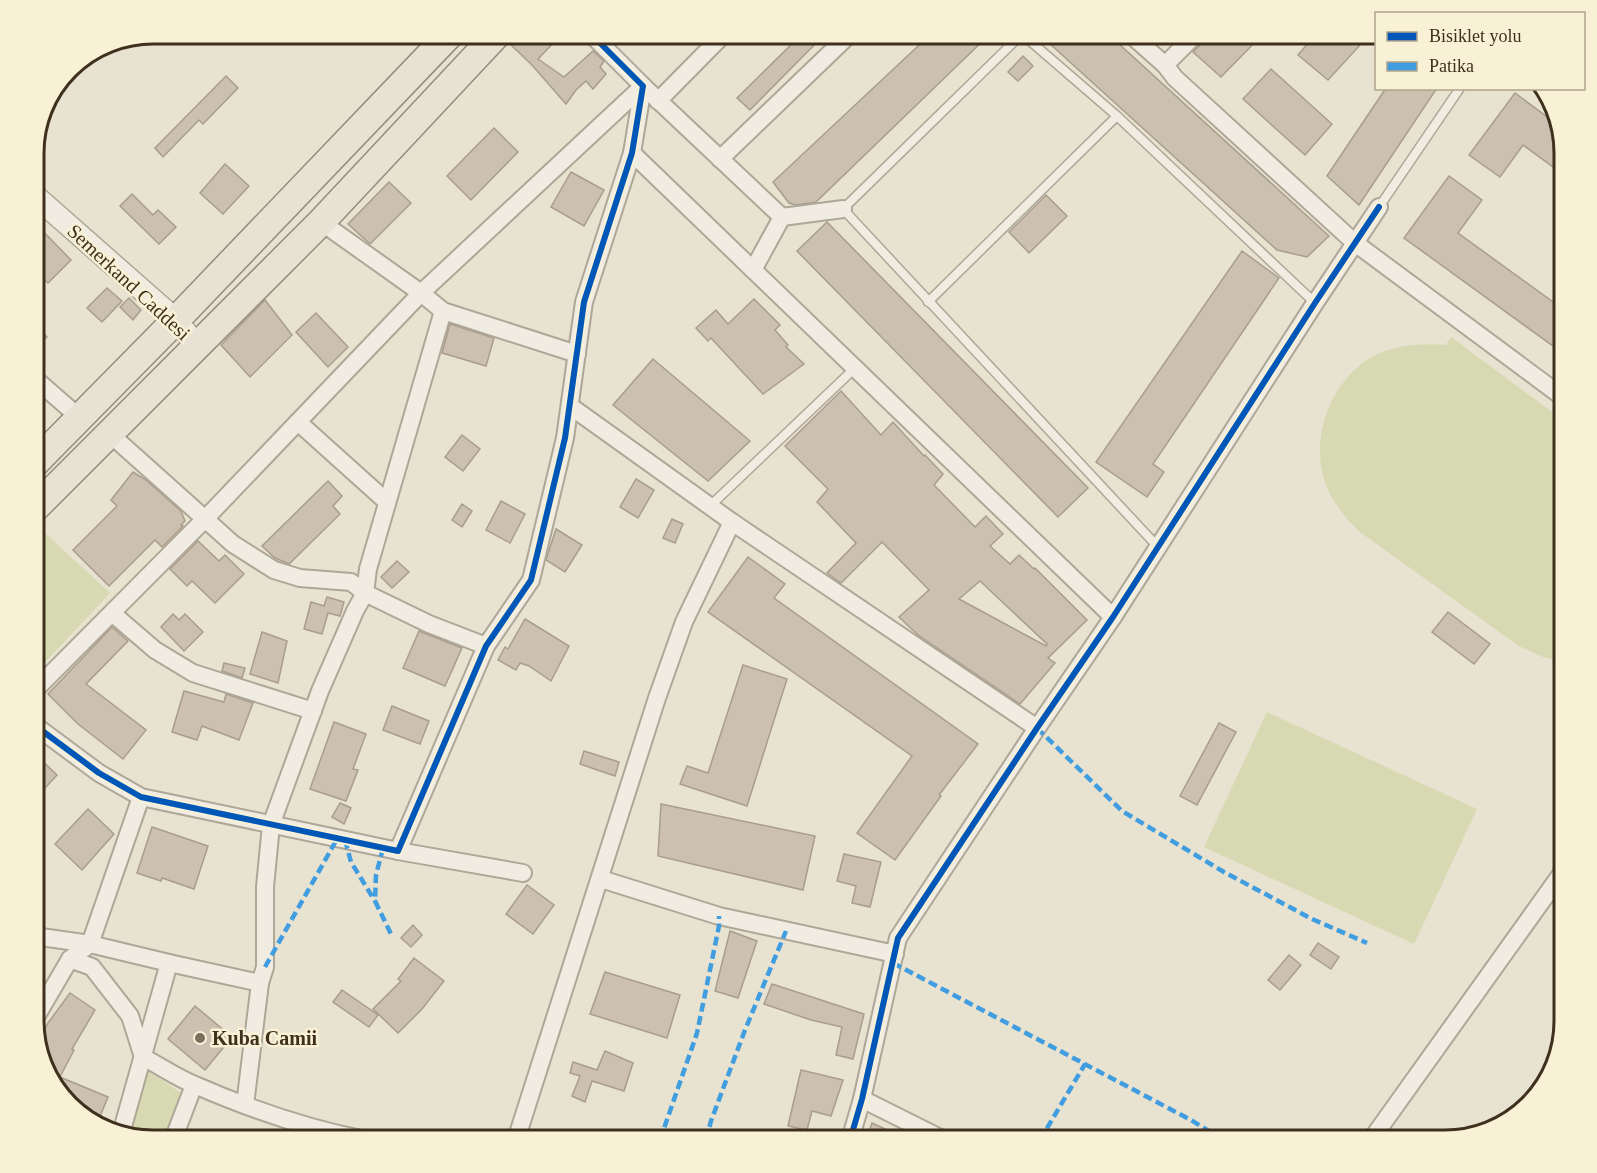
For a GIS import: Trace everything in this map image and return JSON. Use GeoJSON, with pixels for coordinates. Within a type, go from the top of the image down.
{"type":"FeatureCollection","features":[{"type":"Feature","properties":{"kind":"main road"},"geometry":{"type":"LineString","coordinates":[[44,454],[440,44]]}},
{"type":"Feature","properties":{"kind":"main road"},"geometry":{"type":"LineString","coordinates":[[44,499],[321,222],[488,44]]}},
{"type":"Feature","properties":{"kind":"street"},"geometry":{"type":"LineString","coordinates":[[601,44],[658,101],[782,217]]}},
{"type":"Feature","properties":{"kind":"street"},"geometry":{"type":"LineString","coordinates":[[658,101],[714,44]]}},
{"type":"Feature","properties":{"kind":"street"},"geometry":{"type":"LineString","coordinates":[[720,159],[840,44]]}},
{"type":"Feature","properties":{"kind":"street"},"geometry":{"type":"LineString","coordinates":[[1141,44],[1165,65],[1175,78],[1355,243],[1554,391]]}},
{"type":"Feature","properties":{"kind":"street"},"geometry":{"type":"LineString","coordinates":[[1165,65],[1186,44]]}},
{"type":"Feature","properties":{"kind":"street"},"geometry":{"type":"LineString","coordinates":[[398,851],[486,646],[531,580],[565,438],[584,302],[632,153],[643,86]]}},
{"type":"Feature","properties":{"kind":"street"},"geometry":{"type":"LineString","coordinates":[[44,681],[205,519],[421,293],[643,86]]}},
{"type":"Feature","properties":{"kind":"street"},"geometry":{"type":"LineString","coordinates":[[632,153],[1113,617]]}},
{"type":"Feature","properties":{"kind":"street","name":"Semerkand Caddesi"},"geometry":{"type":"LineString","coordinates":[[44,204],[176,320],[198,347]]}},
{"type":"Feature","properties":{"kind":"street"},"geometry":{"type":"LineString","coordinates":[[853,1130],[898,938],[1036,728],[1113,617],[1315,303],[1380,207]]}},
{"type":"Feature","properties":{"kind":"street"},"geometry":{"type":"LineString","coordinates":[[782,217],[843,209]]}},
{"type":"Feature","properties":{"kind":"street"},"geometry":{"type":"LineString","coordinates":[[753,270],[782,217]]}},
{"type":"Feature","properties":{"kind":"street"},"geometry":{"type":"LineString","coordinates":[[321,222],[443,311],[577,354]]}},
{"type":"Feature","properties":{"kind":"street"},"geometry":{"type":"LineString","coordinates":[[245,1105],[260,983],[265,967],[264,887],[271,825],[313,711],[365,593],[368,569],[443,311]]}},
{"type":"Feature","properties":{"kind":"street"},"geometry":{"type":"LineString","coordinates":[[44,387],[80,418]]}},
{"type":"Feature","properties":{"kind":"street"},"geometry":{"type":"LineString","coordinates":[[570,405],[732,522],[1036,728]]}},
{"type":"Feature","properties":{"kind":"street"},"geometry":{"type":"LineString","coordinates":[[298,422],[387,502]]}},
{"type":"Feature","properties":{"kind":"street"},"geometry":{"type":"LineString","coordinates":[[110,434],[233,544],[274,570],[300,578],[351,582],[365,593],[429,624],[486,646]]}},
{"type":"Feature","properties":{"kind":"street"},"geometry":{"type":"LineString","coordinates":[[519,1130],[657,698],[684,622],[732,522]]}},
{"type":"Feature","properties":{"kind":"street"},"geometry":{"type":"LineString","coordinates":[[112,613],[155,650],[193,673],[313,711]]}},
{"type":"Feature","properties":{"kind":"street"},"geometry":{"type":"LineString","coordinates":[[44,732],[99,773],[141,797],[398,851],[523,873]]}},
{"type":"Feature","properties":{"kind":"street"},"geometry":{"type":"LineString","coordinates":[[44,1003],[70,959],[90,944],[141,797]]}},
{"type":"Feature","properties":{"kind":"street"},"geometry":{"type":"LineString","coordinates":[[601,879],[719,916],[895,954]]}},
{"type":"Feature","properties":{"kind":"street"},"geometry":{"type":"LineString","coordinates":[[1378,1130],[1554,884]]}},
{"type":"Feature","properties":{"kind":"street"},"geometry":{"type":"LineString","coordinates":[[44,937],[90,944],[260,983]]}},
{"type":"Feature","properties":{"kind":"street"},"geometry":{"type":"LineString","coordinates":[[70,959],[92,967],[130,1016],[143,1057],[194,1085],[300,1124],[325,1130]]}},
{"type":"Feature","properties":{"kind":"street"},"geometry":{"type":"LineString","coordinates":[[123,1126],[170,963]]}},
{"type":"Feature","properties":{"kind":"street"},"geometry":{"type":"LineString","coordinates":[[177,1130],[194,1085]]}},
{"type":"Feature","properties":{"kind":"street"},"geometry":{"type":"LineString","coordinates":[[862,1099],[924,1130]]}},
{"type":"Feature","properties":{"kind":"lane"},"geometry":{"type":"LineString","coordinates":[[1011,44],[843,209],[1159,547]]}},
{"type":"Feature","properties":{"kind":"lane"},"geometry":{"type":"LineString","coordinates":[[1035,44],[1117,116],[1315,303]]}},
{"type":"Feature","properties":{"kind":"lane"},"geometry":{"type":"LineString","coordinates":[[1380,207],[1459,90]]}},
{"type":"Feature","properties":{"kind":"lane"},"geometry":{"type":"LineString","coordinates":[[928,302],[1117,116]]}},
{"type":"Feature","properties":{"kind":"lane"},"geometry":{"type":"LineString","coordinates":[[710,506],[855,368]]}},
{"type":"Feature","properties":{"kind":"green space"},"geometry":{"type":"Polygon","coordinates":[[[1451,337],[1554,414],[1554,660],[1519,646],[1360,532],[1339,509],[1324,479],[1320,445],[1327,411],[1335,395],[1356,368],[1370,358],[1388,350],[1407,346],[1446,345],[1451,337]]]}},
{"type":"Feature","properties":{"kind":"green space"},"geometry":{"type":"Polygon","coordinates":[[[44,532],[110,593],[44,663],[44,532]]]}},
{"type":"Feature","properties":{"kind":"green space"},"geometry":{"type":"Polygon","coordinates":[[[1267,712],[1477,809],[1414,944],[1204,847],[1267,712]]]}},
{"type":"Feature","properties":{"kind":"green space"},"geometry":{"type":"Polygon","coordinates":[[[148,1071],[181,1093],[168,1130],[130,1127],[148,1071]]]}},
{"type":"Feature","properties":{"kind":"building"},"geometry":{"type":"Polygon","coordinates":[[[510,44],[552,44],[538,59],[564,77],[593,51],[604,61],[600,67],[606,74],[593,89],[586,81],[566,104],[510,44]]]}},
{"type":"Feature","properties":{"kind":"building"},"geometry":{"type":"Polygon","coordinates":[[[792,44],[815,44],[750,110],[737,98],[792,44]]]}},
{"type":"Feature","properties":{"kind":"building"},"geometry":{"type":"Polygon","coordinates":[[[920,44],[980,44],[816,202],[796,205],[789,203],[773,182],[920,44]]]}},
{"type":"Feature","properties":{"kind":"building"},"geometry":{"type":"Polygon","coordinates":[[[1050,44],[1119,44],[1329,236],[1307,257],[1277,250],[1050,44]]]}},
{"type":"Feature","properties":{"kind":"building"},"geometry":{"type":"Polygon","coordinates":[[[1201,44],[1253,44],[1221,77],[1193,52],[1201,44]]]}},
{"type":"Feature","properties":{"kind":"building"},"geometry":{"type":"Polygon","coordinates":[[[1308,44],[1361,44],[1328,80],[1298,55],[1308,44]]]}},
{"type":"Feature","properties":{"kind":"building"},"geometry":{"type":"Polygon","coordinates":[[[1023,56],[1033,66],[1018,81],[1008,72],[1023,56]]]}},
{"type":"Feature","properties":{"kind":"building"},"geometry":{"type":"Polygon","coordinates":[[[1271,69],[1332,124],[1305,155],[1243,99],[1271,69]]]}},
{"type":"Feature","properties":{"kind":"building"},"geometry":{"type":"Polygon","coordinates":[[[226,76],[238,88],[203,124],[199,120],[163,157],[155,148],[226,76]]]}},
{"type":"Feature","properties":{"kind":"building"},"geometry":{"type":"Polygon","coordinates":[[[1385,90],[1436,90],[1359,205],[1327,176],[1385,90]]]}},
{"type":"Feature","properties":{"kind":"building"},"geometry":{"type":"Polygon","coordinates":[[[1515,93],[1548,118],[1553,138],[1554,168],[1523,145],[1500,177],[1469,155],[1515,93]]]}},
{"type":"Feature","properties":{"kind":"building"},"geometry":{"type":"Polygon","coordinates":[[[494,128],[518,152],[471,200],[447,176],[494,128]]]}},
{"type":"Feature","properties":{"kind":"building"},"geometry":{"type":"Polygon","coordinates":[[[225,164],[249,186],[223,214],[200,193],[225,164]]]}},
{"type":"Feature","properties":{"kind":"building"},"geometry":{"type":"Polygon","coordinates":[[[571,172],[604,190],[584,226],[551,207],[571,172]]]}},
{"type":"Feature","properties":{"kind":"building"},"geometry":{"type":"Polygon","coordinates":[[[1449,176],[1482,200],[1458,233],[1554,303],[1554,347],[1404,238],[1449,176]]]}},
{"type":"Feature","properties":{"kind":"building"},"geometry":{"type":"Polygon","coordinates":[[[389,182],[411,203],[370,244],[348,224],[389,182]]]}},
{"type":"Feature","properties":{"kind":"building"},"geometry":{"type":"Polygon","coordinates":[[[132,194],[153,215],[158,210],[176,227],[159,244],[120,206],[132,194]]]}},
{"type":"Feature","properties":{"kind":"building"},"geometry":{"type":"Polygon","coordinates":[[[1046,195],[1067,216],[1029,253],[1009,232],[1046,195]]]}},
{"type":"Feature","properties":{"kind":"building"},"geometry":{"type":"Polygon","coordinates":[[[827,222],[1088,488],[1058,517],[797,251],[827,222]]]}},
{"type":"Feature","properties":{"kind":"building"},"geometry":{"type":"Polygon","coordinates":[[[44,232],[71,260],[48,283],[44,279],[44,232]]]}},
{"type":"Feature","properties":{"kind":"building"},"geometry":{"type":"Polygon","coordinates":[[[1242,251],[1279,278],[1153,464],[1164,472],[1147,497],[1096,462],[1242,251]]]}},
{"type":"Feature","properties":{"kind":"building"},"geometry":{"type":"Polygon","coordinates":[[[107,288],[122,301],[102,322],[87,308],[107,288]]]}},
{"type":"Feature","properties":{"kind":"building"},"geometry":{"type":"Polygon","coordinates":[[[129,298],[141,310],[133,320],[120,307],[129,298]]]}},
{"type":"Feature","properties":{"kind":"building"},"geometry":{"type":"Polygon","coordinates":[[[754,299],[780,325],[775,330],[788,345],[786,347],[804,364],[763,394],[711,338],[708,341],[696,328],[716,310],[728,324],[754,299]]]}},
{"type":"Feature","properties":{"kind":"building"},"geometry":{"type":"Polygon","coordinates":[[[265,300],[292,335],[250,377],[221,345],[265,300]]]}},
{"type":"Feature","properties":{"kind":"building"},"geometry":{"type":"Polygon","coordinates":[[[316,313],[348,347],[328,367],[296,332],[316,313]]]}},
{"type":"Feature","properties":{"kind":"building"},"geometry":{"type":"Polygon","coordinates":[[[450,324],[494,338],[486,366],[442,353],[450,324]]]}},
{"type":"Feature","properties":{"kind":"building"},"geometry":{"type":"Polygon","coordinates":[[[653,359],[750,441],[708,481],[613,405],[653,359]]]}},
{"type":"Feature","properties":{"kind":"building"},"geometry":{"type":"Polygon","coordinates":[[[841,391],[881,435],[893,422],[943,474],[934,485],[975,527],[986,516],[1003,534],[990,546],[1010,564],[1019,555],[1087,620],[1048,658],[1055,663],[1020,704],[918,635],[899,617],[929,590],[882,542],[841,583],[827,573],[856,543],[817,502],[828,489],[785,446],[841,391]],[[980,581],[959,599],[1046,646],[1047,644],[980,581]]]}},
{"type":"Feature","properties":{"kind":"building"},"geometry":{"type":"Polygon","coordinates":[[[462,435],[480,449],[463,471],[445,457],[462,435]]]}},
{"type":"Feature","properties":{"kind":"building"},"geometry":{"type":"Polygon","coordinates":[[[133,472],[146,480],[181,511],[185,521],[181,525],[183,526],[162,547],[155,540],[109,586],[73,550],[117,506],[111,500],[133,472]]]}},
{"type":"Feature","properties":{"kind":"building"},"geometry":{"type":"Polygon","coordinates":[[[636,479],[654,490],[638,518],[620,507],[636,479]]]}},
{"type":"Feature","properties":{"kind":"building"},"geometry":{"type":"Polygon","coordinates":[[[328,481],[342,496],[333,506],[340,514],[289,564],[275,558],[262,546],[328,481]]]}},
{"type":"Feature","properties":{"kind":"building"},"geometry":{"type":"Polygon","coordinates":[[[501,501],[525,514],[510,543],[486,530],[501,501]]]}},
{"type":"Feature","properties":{"kind":"building"},"geometry":{"type":"Polygon","coordinates":[[[462,504],[472,511],[462,527],[452,520],[462,504]]]}},
{"type":"Feature","properties":{"kind":"building"},"geometry":{"type":"Polygon","coordinates":[[[672,519],[683,524],[675,543],[663,538],[672,519]]]}},
{"type":"Feature","properties":{"kind":"building"},"geometry":{"type":"Polygon","coordinates":[[[556,529],[582,545],[565,572],[546,560],[556,529]]]}},
{"type":"Feature","properties":{"kind":"building"},"geometry":{"type":"Polygon","coordinates":[[[198,541],[219,561],[225,555],[244,574],[215,603],[192,581],[187,586],[170,569],[198,541]]]}},
{"type":"Feature","properties":{"kind":"building"},"geometry":{"type":"Polygon","coordinates":[[[748,557],[785,584],[774,598],[978,744],[939,795],[941,796],[895,860],[857,833],[912,756],[708,612],[748,557]]]}},
{"type":"Feature","properties":{"kind":"building"},"geometry":{"type":"Polygon","coordinates":[[[397,561],[409,572],[392,588],[381,577],[397,561]]]}},
{"type":"Feature","properties":{"kind":"building"},"geometry":{"type":"Polygon","coordinates":[[[327,597],[344,602],[340,616],[328,613],[322,634],[304,629],[311,602],[324,606],[327,597]]]}},
{"type":"Feature","properties":{"kind":"building"},"geometry":{"type":"Polygon","coordinates":[[[1448,612],[1490,644],[1474,664],[1432,632],[1448,612]]]}},
{"type":"Feature","properties":{"kind":"building"},"geometry":{"type":"Polygon","coordinates":[[[173,614],[179,620],[185,614],[203,632],[184,651],[161,627],[173,614]]]}},
{"type":"Feature","properties":{"kind":"building"},"geometry":{"type":"Polygon","coordinates":[[[525,619],[569,646],[551,681],[529,666],[520,663],[516,670],[498,660],[505,647],[508,649],[525,619]]]}},
{"type":"Feature","properties":{"kind":"building"},"geometry":{"type":"Polygon","coordinates":[[[112,627],[128,641],[86,684],[146,730],[123,759],[78,724],[48,694],[112,627]]]}},
{"type":"Feature","properties":{"kind":"building"},"geometry":{"type":"Polygon","coordinates":[[[419,631],[462,648],[445,686],[403,668],[419,631]]]}},
{"type":"Feature","properties":{"kind":"building"},"geometry":{"type":"Polygon","coordinates":[[[262,632],[287,641],[278,683],[250,674],[262,632]]]}},
{"type":"Feature","properties":{"kind":"building"},"geometry":{"type":"Polygon","coordinates":[[[224,663],[245,668],[242,678],[222,671],[224,663]]]}},
{"type":"Feature","properties":{"kind":"building"},"geometry":{"type":"Polygon","coordinates":[[[743,665],[787,679],[747,806],[680,784],[687,766],[708,773],[743,665]]]}},
{"type":"Feature","properties":{"kind":"building"},"geometry":{"type":"Polygon","coordinates":[[[184,691],[224,702],[226,694],[253,703],[239,740],[202,726],[197,740],[172,732],[184,691]]]}},
{"type":"Feature","properties":{"kind":"building"},"geometry":{"type":"Polygon","coordinates":[[[392,706],[429,721],[420,744],[383,730],[392,706]]]}},
{"type":"Feature","properties":{"kind":"building"},"geometry":{"type":"Polygon","coordinates":[[[334,722],[366,734],[353,769],[358,770],[346,801],[310,789],[334,722]]]}},
{"type":"Feature","properties":{"kind":"building"},"geometry":{"type":"Polygon","coordinates":[[[1219,723],[1236,732],[1197,805],[1180,796],[1219,723]]]}},
{"type":"Feature","properties":{"kind":"building"},"geometry":{"type":"Polygon","coordinates":[[[584,751],[619,762],[615,776],[580,764],[584,751]]]}},
{"type":"Feature","properties":{"kind":"building"},"geometry":{"type":"Polygon","coordinates":[[[44,763],[57,775],[44,789],[44,763]]]}},
{"type":"Feature","properties":{"kind":"building"},"geometry":{"type":"Polygon","coordinates":[[[340,803],[351,808],[344,824],[332,817],[340,803]]]}},
{"type":"Feature","properties":{"kind":"building"},"geometry":{"type":"Polygon","coordinates":[[[661,804],[815,836],[803,890],[658,856],[661,804]]]}},
{"type":"Feature","properties":{"kind":"building"},"geometry":{"type":"Polygon","coordinates":[[[88,809],[114,834],[82,870],[55,844],[88,809]]]}},
{"type":"Feature","properties":{"kind":"building"},"geometry":{"type":"Polygon","coordinates":[[[152,827],[208,846],[194,889],[162,878],[161,881],[137,873],[152,827]]]}},
{"type":"Feature","properties":{"kind":"building"},"geometry":{"type":"Polygon","coordinates":[[[844,854],[881,862],[870,907],[852,903],[856,886],[837,881],[844,854]]]}},
{"type":"Feature","properties":{"kind":"building"},"geometry":{"type":"Polygon","coordinates":[[[527,885],[554,905],[533,934],[506,914],[527,885]]]}},
{"type":"Feature","properties":{"kind":"building"},"geometry":{"type":"Polygon","coordinates":[[[413,925],[422,935],[411,947],[401,938],[413,925]]]}},
{"type":"Feature","properties":{"kind":"building"},"geometry":{"type":"Polygon","coordinates":[[[730,931],[757,941],[738,998],[715,991],[730,931]]]}},
{"type":"Feature","properties":{"kind":"building"},"geometry":{"type":"Polygon","coordinates":[[[1318,943],[1339,957],[1331,969],[1310,955],[1318,943]]]}},
{"type":"Feature","properties":{"kind":"building"},"geometry":{"type":"Polygon","coordinates":[[[1289,955],[1301,965],[1280,990],[1268,980],[1289,955]]]}},
{"type":"Feature","properties":{"kind":"building"},"geometry":{"type":"Polygon","coordinates":[[[414,958],[444,981],[422,1009],[398,1033],[373,1009],[401,981],[398,979],[414,958]]]}},
{"type":"Feature","properties":{"kind":"building"},"geometry":{"type":"Polygon","coordinates":[[[605,972],[680,995],[667,1038],[590,1014],[605,972]]]}},
{"type":"Feature","properties":{"kind":"building"},"geometry":{"type":"Polygon","coordinates":[[[772,984],[864,1014],[853,1059],[836,1055],[842,1027],[811,1020],[764,1004],[772,984]]]}},
{"type":"Feature","properties":{"kind":"building"},"geometry":{"type":"Polygon","coordinates":[[[342,990],[378,1015],[369,1027],[333,1002],[342,990]]]}},
{"type":"Feature","properties":{"kind":"building"},"geometry":{"type":"Polygon","coordinates":[[[70,993],[95,1010],[72,1049],[74,1050],[60,1077],[108,1097],[100,1116],[75,1098],[58,1075],[44,1035],[48,1023],[70,993]]]}},
{"type":"Feature","properties":{"kind":"building","name":"Kuba Camii"},"geometry":{"type":"Polygon","coordinates":[[[195,1006],[232,1037],[205,1070],[168,1039],[195,1006]]]}},
{"type":"Feature","properties":{"kind":"building"},"geometry":{"type":"Polygon","coordinates":[[[605,1051],[633,1063],[624,1091],[592,1081],[585,1102],[572,1096],[580,1076],[570,1073],[573,1062],[597,1070],[605,1051]]]}},
{"type":"Feature","properties":{"kind":"building"},"geometry":{"type":"Polygon","coordinates":[[[801,1070],[843,1080],[831,1116],[812,1111],[807,1130],[788,1126],[801,1070]]]}},
{"type":"Feature","properties":{"kind":"building"},"geometry":{"type":"Polygon","coordinates":[[[872,1123],[887,1130],[870,1130],[872,1123]]]}},
{"type":"Feature","properties":{"kind":"marked path"},"geometry":{"type":"LineString","coordinates":[[1037,728],[1122,811],[1224,872],[1312,919],[1367,943]]}},
{"type":"Feature","properties":{"kind":"marked path"},"geometry":{"type":"LineString","coordinates":[[265,967],[337,839]]}},
{"type":"Feature","properties":{"kind":"marked path"},"geometry":{"type":"LineString","coordinates":[[345,840],[351,862],[375,901]]}},
{"type":"Feature","properties":{"kind":"marked path"},"geometry":{"type":"LineString","coordinates":[[383,848],[376,875],[375,901],[391,934]]}},
{"type":"Feature","properties":{"kind":"marked path"},"geometry":{"type":"LineString","coordinates":[[663,1130],[697,1033],[719,926],[719,916]]}},
{"type":"Feature","properties":{"kind":"marked path"},"geometry":{"type":"LineString","coordinates":[[709,1130],[745,1030],[786,931]]}},
{"type":"Feature","properties":{"kind":"marked path"},"geometry":{"type":"LineString","coordinates":[[893,963],[1207,1130]]}},
{"type":"Feature","properties":{"kind":"marked path"},"geometry":{"type":"LineString","coordinates":[[1046,1130],[1085,1064]]}},
{"type":"Feature","properties":{"kind":"cycle path"},"geometry":{"type":"LineString","coordinates":[[44,732],[99,773],[141,797],[398,851],[486,646],[531,580],[565,438],[584,302],[632,153],[643,86],[601,44]]}},
{"type":"Feature","properties":{"kind":"cycle path"},"geometry":{"type":"LineString","coordinates":[[853,1130],[898,938],[1113,617],[1379,207]]}},
{"type":"Feature","properties":{"kind":"place","name":"Kuba Camii"},"geometry":{"type":"Point","coordinates":[200,1038]}}]}
